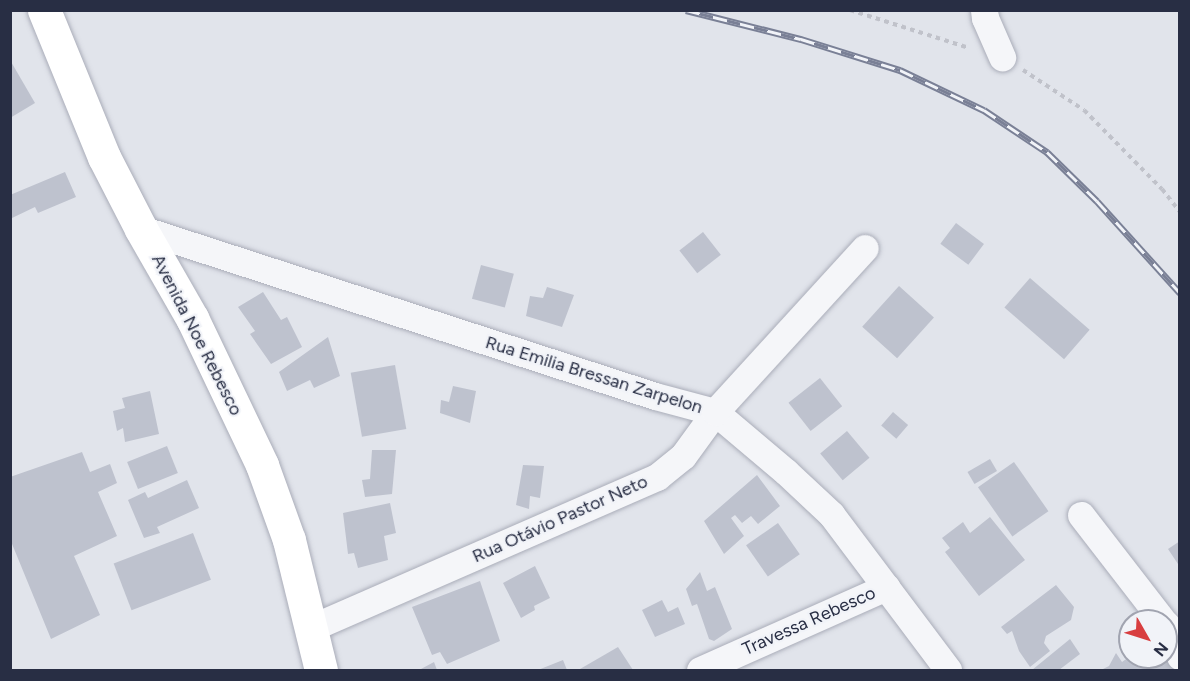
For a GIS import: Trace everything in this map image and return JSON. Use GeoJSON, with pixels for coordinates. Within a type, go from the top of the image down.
{"type":"FeatureCollection","features":[{"type":"Feature","properties":{"kind":"main road","name":"Avenida Noe Rebesco"},"geometry":{"type":"LineString","coordinates":[[44,10],[104,157],[141,229],[192,318],[262,465],[289,540],[321,670]]}},
{"type":"Feature","properties":{"kind":"street"},"geometry":{"type":"LineString","coordinates":[[984,10],[985,18],[1002,57]]}},
{"type":"Feature","properties":{"kind":"street","name":"Rua Emilia Bressan Zarpelon"},"geometry":{"type":"LineString","coordinates":[[141,229],[655,396],[715,412],[786,472],[831,514],[948,670]]}},
{"type":"Feature","properties":{"kind":"street","name":"Rua Otávio Pastor Neto"},"geometry":{"type":"LineString","coordinates":[[310,628],[657,477],[683,456],[715,412],[866,249]]}},
{"type":"Feature","properties":{"kind":"street"},"geometry":{"type":"LineString","coordinates":[[1081,515],[1154,609]]}},
{"type":"Feature","properties":{"kind":"street","name":"Travessa Rebesco"},"geometry":{"type":"LineString","coordinates":[[700,670],[886,586]]}},
{"type":"Feature","properties":{"kind":"path"},"geometry":{"type":"LineString","coordinates":[[850,10],[1002,57],[1084,110],[1162,189],[1179,212]]}},
{"type":"Feature","properties":{"kind":"building"},"geometry":{"type":"Polygon","coordinates":[[[10,60],[35,103],[10,118],[10,60]]]}},
{"type":"Feature","properties":{"kind":"building"},"geometry":{"type":"Polygon","coordinates":[[[65,172],[76,197],[38,213],[35,207],[12,218],[10,195],[65,172]]]}},
{"type":"Feature","properties":{"kind":"building"},"geometry":{"type":"Polygon","coordinates":[[[956,223],[984,244],[968,265],[940,244],[956,223]]]}},
{"type":"Feature","properties":{"kind":"building"},"geometry":{"type":"Polygon","coordinates":[[[703,232],[721,255],[697,273],[679,250],[703,232]]]}},
{"type":"Feature","properties":{"kind":"building"},"geometry":{"type":"Polygon","coordinates":[[[481,265],[514,274],[505,308],[472,299],[481,265]]]}},
{"type":"Feature","properties":{"kind":"building"},"geometry":{"type":"Polygon","coordinates":[[[1030,278],[1090,330],[1064,359],[1004,307],[1030,278]]]}},
{"type":"Feature","properties":{"kind":"building"},"geometry":{"type":"Polygon","coordinates":[[[899,286],[934,317],[897,358],[862,327],[899,286]]]}},
{"type":"Feature","properties":{"kind":"building"},"geometry":{"type":"Polygon","coordinates":[[[547,287],[574,295],[562,327],[526,316],[530,296],[543,298],[547,287]]]}},
{"type":"Feature","properties":{"kind":"building"},"geometry":{"type":"Polygon","coordinates":[[[263,292],[281,320],[287,317],[302,347],[271,364],[250,334],[255,331],[238,307],[263,292]]]}},
{"type":"Feature","properties":{"kind":"building"},"geometry":{"type":"Polygon","coordinates":[[[328,337],[340,376],[314,388],[310,380],[287,391],[279,372],[328,337]]]}},
{"type":"Feature","properties":{"kind":"building"},"geometry":{"type":"Polygon","coordinates":[[[395,365],[406,429],[362,437],[351,373],[395,365]]]}},
{"type":"Feature","properties":{"kind":"building"},"geometry":{"type":"Polygon","coordinates":[[[820,378],[842,406],[811,431],[788,403],[820,378]]]}},
{"type":"Feature","properties":{"kind":"building"},"geometry":{"type":"Polygon","coordinates":[[[453,386],[476,391],[470,423],[440,413],[441,400],[449,402],[453,386]]]}},
{"type":"Feature","properties":{"kind":"building"},"geometry":{"type":"Polygon","coordinates":[[[150,391],[159,434],[125,442],[123,428],[117,431],[113,411],[125,408],[122,398],[150,391]]]}},
{"type":"Feature","properties":{"kind":"building"},"geometry":{"type":"Polygon","coordinates":[[[893,412],[908,425],[896,439],[881,426],[893,412]]]}},
{"type":"Feature","properties":{"kind":"building"},"geometry":{"type":"Polygon","coordinates":[[[847,431],[869,458],[843,480],[820,453],[847,431]]]}},
{"type":"Feature","properties":{"kind":"building"},"geometry":{"type":"Polygon","coordinates":[[[167,446],[178,473],[138,489],[127,462],[167,446]]]}},
{"type":"Feature","properties":{"kind":"building"},"geometry":{"type":"Polygon","coordinates":[[[372,450],[396,450],[392,494],[365,497],[362,480],[370,479],[372,450]]]}},
{"type":"Feature","properties":{"kind":"building"},"geometry":{"type":"Polygon","coordinates":[[[82,452],[90,472],[110,464],[117,483],[98,492],[117,536],[74,556],[100,615],[51,639],[10,539],[10,477],[82,452]]]}},
{"type":"Feature","properties":{"kind":"building"},"geometry":{"type":"Polygon","coordinates":[[[990,459],[997,471],[974,484],[967,472],[990,459]]]}},
{"type":"Feature","properties":{"kind":"building"},"geometry":{"type":"Polygon","coordinates":[[[1014,462],[1048,511],[1012,536],[978,487],[1014,462]]]}},
{"type":"Feature","properties":{"kind":"building"},"geometry":{"type":"Polygon","coordinates":[[[523,465],[544,466],[540,498],[530,496],[529,509],[516,505],[523,465]]]}},
{"type":"Feature","properties":{"kind":"building"},"geometry":{"type":"Polygon","coordinates":[[[757,475],[780,506],[758,524],[751,516],[742,523],[735,515],[731,518],[744,536],[724,554],[704,521],[757,475]]]}},
{"type":"Feature","properties":{"kind":"building"},"geometry":{"type":"Polygon","coordinates":[[[187,480],[199,508],[157,527],[160,533],[144,538],[128,500],[145,492],[148,498],[187,480]]]}},
{"type":"Feature","properties":{"kind":"building"},"geometry":{"type":"Polygon","coordinates":[[[390,503],[396,533],[384,536],[388,560],[358,568],[354,553],[348,554],[343,513],[390,503]]]}},
{"type":"Feature","properties":{"kind":"building"},"geometry":{"type":"Polygon","coordinates":[[[990,517],[1025,560],[979,596],[945,552],[950,548],[942,538],[963,522],[970,533],[990,517]]]}},
{"type":"Feature","properties":{"kind":"building"},"geometry":{"type":"Polygon","coordinates":[[[778,523],[800,554],[768,576],[746,545],[778,523]]]}},
{"type":"Feature","properties":{"kind":"building"},"geometry":{"type":"Polygon","coordinates":[[[193,533],[211,580],[132,610],[114,563],[193,533]]]}},
{"type":"Feature","properties":{"kind":"building"},"geometry":{"type":"Polygon","coordinates":[[[1180,541],[1180,567],[1168,549],[1180,541]]]}},
{"type":"Feature","properties":{"kind":"building"},"geometry":{"type":"Polygon","coordinates":[[[535,566],[550,598],[534,606],[535,610],[521,618],[503,583],[535,566]]]}},
{"type":"Feature","properties":{"kind":"building"},"geometry":{"type":"Polygon","coordinates":[[[700,572],[707,591],[715,587],[732,629],[714,641],[709,639],[697,604],[692,606],[686,589],[700,572]]]}},
{"type":"Feature","properties":{"kind":"building"},"geometry":{"type":"Polygon","coordinates":[[[480,581],[500,641],[447,664],[440,652],[432,655],[412,607],[480,581]]]}},
{"type":"Feature","properties":{"kind":"building"},"geometry":{"type":"Polygon","coordinates":[[[1056,585],[1074,607],[1071,620],[1046,636],[1044,643],[1050,651],[1030,667],[1019,651],[1012,631],[1007,634],[1001,627],[1056,585]]]}},
{"type":"Feature","properties":{"kind":"building"},"geometry":{"type":"Polygon","coordinates":[[[662,600],[668,612],[678,607],[685,624],[655,637],[642,610],[662,600]]]}},
{"type":"Feature","properties":{"kind":"building"},"geometry":{"type":"Polygon","coordinates":[[[1070,639],[1080,654],[1059,670],[1032,670],[1070,639]]]}},
{"type":"Feature","properties":{"kind":"building"},"geometry":{"type":"Polygon","coordinates":[[[618,647],[633,670],[580,669],[618,647]]]}},
{"type":"Feature","properties":{"kind":"building"},"geometry":{"type":"Polygon","coordinates":[[[1116,653],[1118,669],[1177,670],[1101,670],[1109,666],[1116,653]]]}},
{"type":"Feature","properties":{"kind":"building"},"geometry":{"type":"Polygon","coordinates":[[[563,660],[567,670],[538,670],[563,660]]]}},
{"type":"Feature","properties":{"kind":"building"},"geometry":{"type":"Polygon","coordinates":[[[434,662],[437,670],[421,670],[421,669],[434,662]]]}},
{"type":"Feature","properties":{"kind":"railway"},"geometry":{"type":"LineString","coordinates":[[686,10],[801,39],[900,70],[984,110],[1047,152],[1097,201],[1180,293]]}}]}
